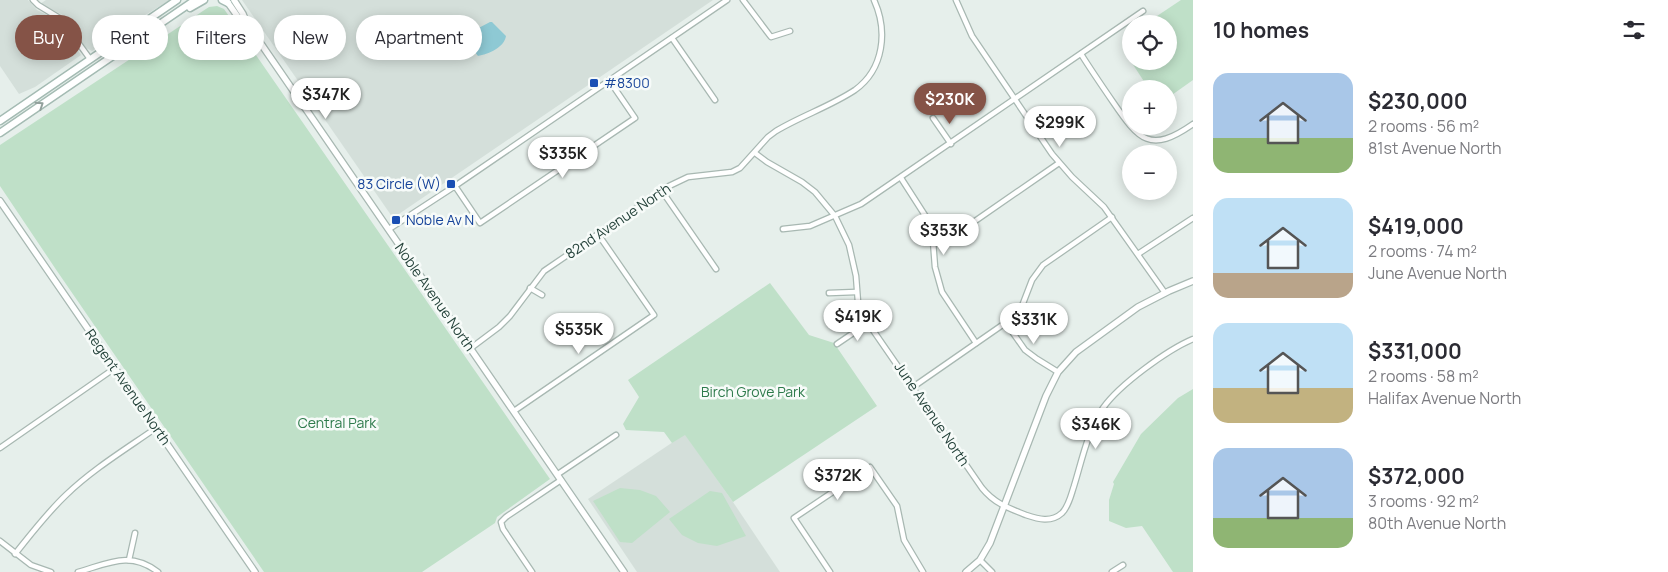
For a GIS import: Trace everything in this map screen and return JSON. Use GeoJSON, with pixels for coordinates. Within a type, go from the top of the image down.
{"type":"FeatureCollection","features":[{"type":"Feature","properties":{"kind":"main road"},"geometry":{"type":"LineString","coordinates":[[0,121],[177,0]]}},
{"type":"Feature","properties":{"kind":"main road"},"geometry":{"type":"LineString","coordinates":[[168,18],[195,0]]}},
{"type":"Feature","properties":{"kind":"main road"},"geometry":{"type":"LineString","coordinates":[[168,24],[204,0]]}},
{"type":"Feature","properties":{"kind":"main road"},"geometry":{"type":"LineString","coordinates":[[0,133],[107,60]]}},
{"type":"Feature","properties":{"kind":"street"},"geometry":{"type":"LineString","coordinates":[[33,0],[38,5],[61,18],[90,59]]}},
{"type":"Feature","properties":{"kind":"street"},"geometry":{"type":"LineString","coordinates":[[389,229],[727,0]]}},
{"type":"Feature","properties":{"kind":"street"},"geometry":{"type":"LineString","coordinates":[[743,0],[771,37],[790,31]]}},
{"type":"Feature","properties":{"kind":"street","name":"82nd Avenue North"},"geometry":{"type":"LineString","coordinates":[[471,348],[499,327],[510,316],[544,271],[662,191],[688,177],[732,172],[747,162],[768,137],[776,131],[855,90],[864,82],[874,68],[880,52],[882,30],[874,0]]}},
{"type":"Feature","properties":{"kind":"street"},"geometry":{"type":"LineString","coordinates":[[956,0],[972,36],[1059,163],[1104,207],[1164,293]]}},
{"type":"Feature","properties":{"kind":"street","name":"Noble Avenue North"},"geometry":{"type":"LineString","coordinates":[[227,1],[238,17],[246,22],[624,572]]}},
{"type":"Feature","properties":{"kind":"street"},"geometry":{"type":"LineString","coordinates":[[783,229],[810,226],[861,204],[1143,11]]}},
{"type":"Feature","properties":{"kind":"street"},"geometry":{"type":"LineString","coordinates":[[672,38],[715,100]]}},
{"type":"Feature","properties":{"kind":"street"},"geometry":{"type":"LineString","coordinates":[[1080,54],[1134,131],[1150,139],[1158,140],[1173,137],[1193,124]]}},
{"type":"Feature","properties":{"kind":"street"},"geometry":{"type":"LineString","coordinates":[[455,186],[480,223],[627,124],[635,118],[610,80]]}},
{"type":"Feature","properties":{"kind":"street"},"geometry":{"type":"LineString","coordinates":[[840,98],[844,104]]}},
{"type":"Feature","properties":{"kind":"street"},"geometry":{"type":"LineString","coordinates":[[933,118],[951,144]]}},
{"type":"Feature","properties":{"kind":"street","name":"June Avenue North"},"geometry":{"type":"LineString","coordinates":[[755,153],[815,192],[835,216],[849,245],[856,276],[858,302],[868,323],[982,488],[992,499],[1004,507]]}},
{"type":"Feature","properties":{"kind":"street"},"geometry":{"type":"LineString","coordinates":[[933,238],[950,236],[965,228],[1059,163]]}},
{"type":"Feature","properties":{"kind":"street"},"geometry":{"type":"LineString","coordinates":[[901,178],[924,213],[931,228],[935,266],[942,292],[976,344]]}},
{"type":"Feature","properties":{"kind":"street"},"geometry":{"type":"LineString","coordinates":[[662,191],[716,269]]}},
{"type":"Feature","properties":{"kind":"street","name":"Regent Avenue North"},"geometry":{"type":"LineString","coordinates":[[1,204],[255,572]]}},
{"type":"Feature","properties":{"kind":"street"},"geometry":{"type":"LineString","coordinates":[[913,387],[1018,313],[1032,280],[1043,265],[1112,217]]}},
{"type":"Feature","properties":{"kind":"street"},"geometry":{"type":"LineString","coordinates":[[1138,254],[1193,218]]}},
{"type":"Feature","properties":{"kind":"street"},"geometry":{"type":"LineString","coordinates":[[514,411],[654,315],[598,234]]}},
{"type":"Feature","properties":{"kind":"street"},"geometry":{"type":"LineString","coordinates":[[966,572],[980,560],[990,543],[1046,396],[1058,372],[1076,352],[1124,316],[1164,293],[1193,282]]}},
{"type":"Feature","properties":{"kind":"street"},"geometry":{"type":"LineString","coordinates":[[530,288],[542,295]]}},
{"type":"Feature","properties":{"kind":"street"},"geometry":{"type":"LineString","coordinates":[[829,294],[856,292]]}},
{"type":"Feature","properties":{"kind":"street"},"geometry":{"type":"LineString","coordinates":[[837,344],[868,323]]}},
{"type":"Feature","properties":{"kind":"street"},"geometry":{"type":"LineString","coordinates":[[1006,323],[1025,350],[1058,372]]}},
{"type":"Feature","properties":{"kind":"street"},"geometry":{"type":"LineString","coordinates":[[1004,507],[1041,520],[1048,520],[1061,514],[1068,502],[1092,432],[1103,408],[1121,389],[1160,358],[1193,339]]}},
{"type":"Feature","properties":{"kind":"street"},"geometry":{"type":"LineString","coordinates":[[0,448],[115,368]]}},
{"type":"Feature","properties":{"kind":"street"},"geometry":{"type":"LineString","coordinates":[[16,554],[49,512],[82,480],[156,428]]}},
{"type":"Feature","properties":{"kind":"street"},"geometry":{"type":"LineString","coordinates":[[532,572],[503,529],[501,522],[506,516],[616,435]]}},
{"type":"Feature","properties":{"kind":"street"},"geometry":{"type":"LineString","coordinates":[[830,572],[794,518],[870,467],[897,506],[904,540],[923,572]]}},
{"type":"Feature","properties":{"kind":"street"},"geometry":{"type":"LineString","coordinates":[[130,560],[135,533]]}},
{"type":"Feature","properties":{"kind":"street"},"geometry":{"type":"LineString","coordinates":[[0,541],[31,565],[51,572]]}},
{"type":"Feature","properties":{"kind":"street"},"geometry":{"type":"LineString","coordinates":[[78,572],[111,561],[130,560],[146,564],[158,572]]}},
{"type":"Feature","properties":{"kind":"street"},"geometry":{"type":"LineString","coordinates":[[980,560],[992,572]]}},
{"type":"Feature","properties":{"kind":"street"},"geometry":{"type":"LineString","coordinates":[[1112,572],[1123,565]]}},
{"type":"Feature","properties":{"kind":"shaded area"},"geometry":{"type":"Polygon","coordinates":[[[0,0],[28,0],[37,10],[47,15],[15,15],[15,60],[74,60],[35,87],[19,94],[0,66],[0,0]]]}},
{"type":"Feature","properties":{"kind":"shaded area"},"geometry":{"type":"Polygon","coordinates":[[[46,0],[170,0],[145,15],[92,15],[92,51],[86,48],[82,43],[82,15],[62,15],[40,4],[46,0]]]}},
{"type":"Feature","properties":{"kind":"shaded area"},"geometry":{"type":"Polygon","coordinates":[[[242,0],[713,0],[393,218],[284,60],[346,60],[346,15],[274,15],[274,46],[264,32],[264,15],[252,15],[242,0]]]}},
{"type":"Feature","properties":{"kind":"shaded area"},"geometry":{"type":"Polygon","coordinates":[[[685,434],[780,572],[637,572],[588,499],[685,434]]]}},
{"type":"Feature","properties":{"kind":"green space"},"geometry":{"type":"Polygon","coordinates":[[[1181,0],[1193,0],[1193,80],[1177,91],[1177,80],[1143,80],[1137,70],[1177,70],[1177,15],[1158,15],[1181,0]]]}},
{"type":"Feature","properties":{"kind":"green space","name":"Central Park"},"geometry":{"type":"Polygon","coordinates":[[[217,6],[224,9],[228,15],[197,15],[209,7],[217,6]]]}},
{"type":"Feature","properties":{"kind":"green space","name":"Central Park"},"geometry":{"type":"Polygon","coordinates":[[[178,27],[178,60],[259,60],[550,479],[497,517],[495,523],[422,572],[264,572],[0,186],[0,145],[129,60],[168,60],[168,34],[178,27]]]}},
{"type":"Feature","properties":{"kind":"green space","name":"Birch Grove Park"},"geometry":{"type":"Polygon","coordinates":[[[770,283],[809,335],[834,343],[877,406],[733,502],[685,435],[672,443],[664,432],[626,430],[623,424],[639,397],[628,380],[770,283]]]}},
{"type":"Feature","properties":{"kind":"green space"},"geometry":{"type":"Polygon","coordinates":[[[1193,389],[1193,572],[1173,572],[1142,526],[1126,528],[1109,521],[1109,500],[1113,482],[1141,434],[1178,398],[1193,389]]]}},
{"type":"Feature","properties":{"kind":"green space"},"geometry":{"type":"Polygon","coordinates":[[[620,488],[640,490],[656,496],[670,512],[632,543],[620,542],[593,501],[620,488]]]}},
{"type":"Feature","properties":{"kind":"green space"},"geometry":{"type":"Polygon","coordinates":[[[710,491],[722,493],[746,536],[717,546],[698,543],[682,535],[669,519],[710,491]]]}},
{"type":"Feature","properties":{"kind":"water"},"geometry":{"type":"Polygon","coordinates":[[[492,22],[506,36],[499,47],[482,55],[482,26],[492,22]]]}},
{"type":"Feature","properties":{"kind":"place","name":"#8300"},"geometry":{"type":"Point","coordinates":[594,83]}},
{"type":"Feature","properties":{"kind":"place","name":"83 Circle (W)"},"geometry":{"type":"Point","coordinates":[451,184]}},
{"type":"Feature","properties":{"kind":"place","name":"Noble Av N"},"geometry":{"type":"Point","coordinates":[396,220]}}]}
